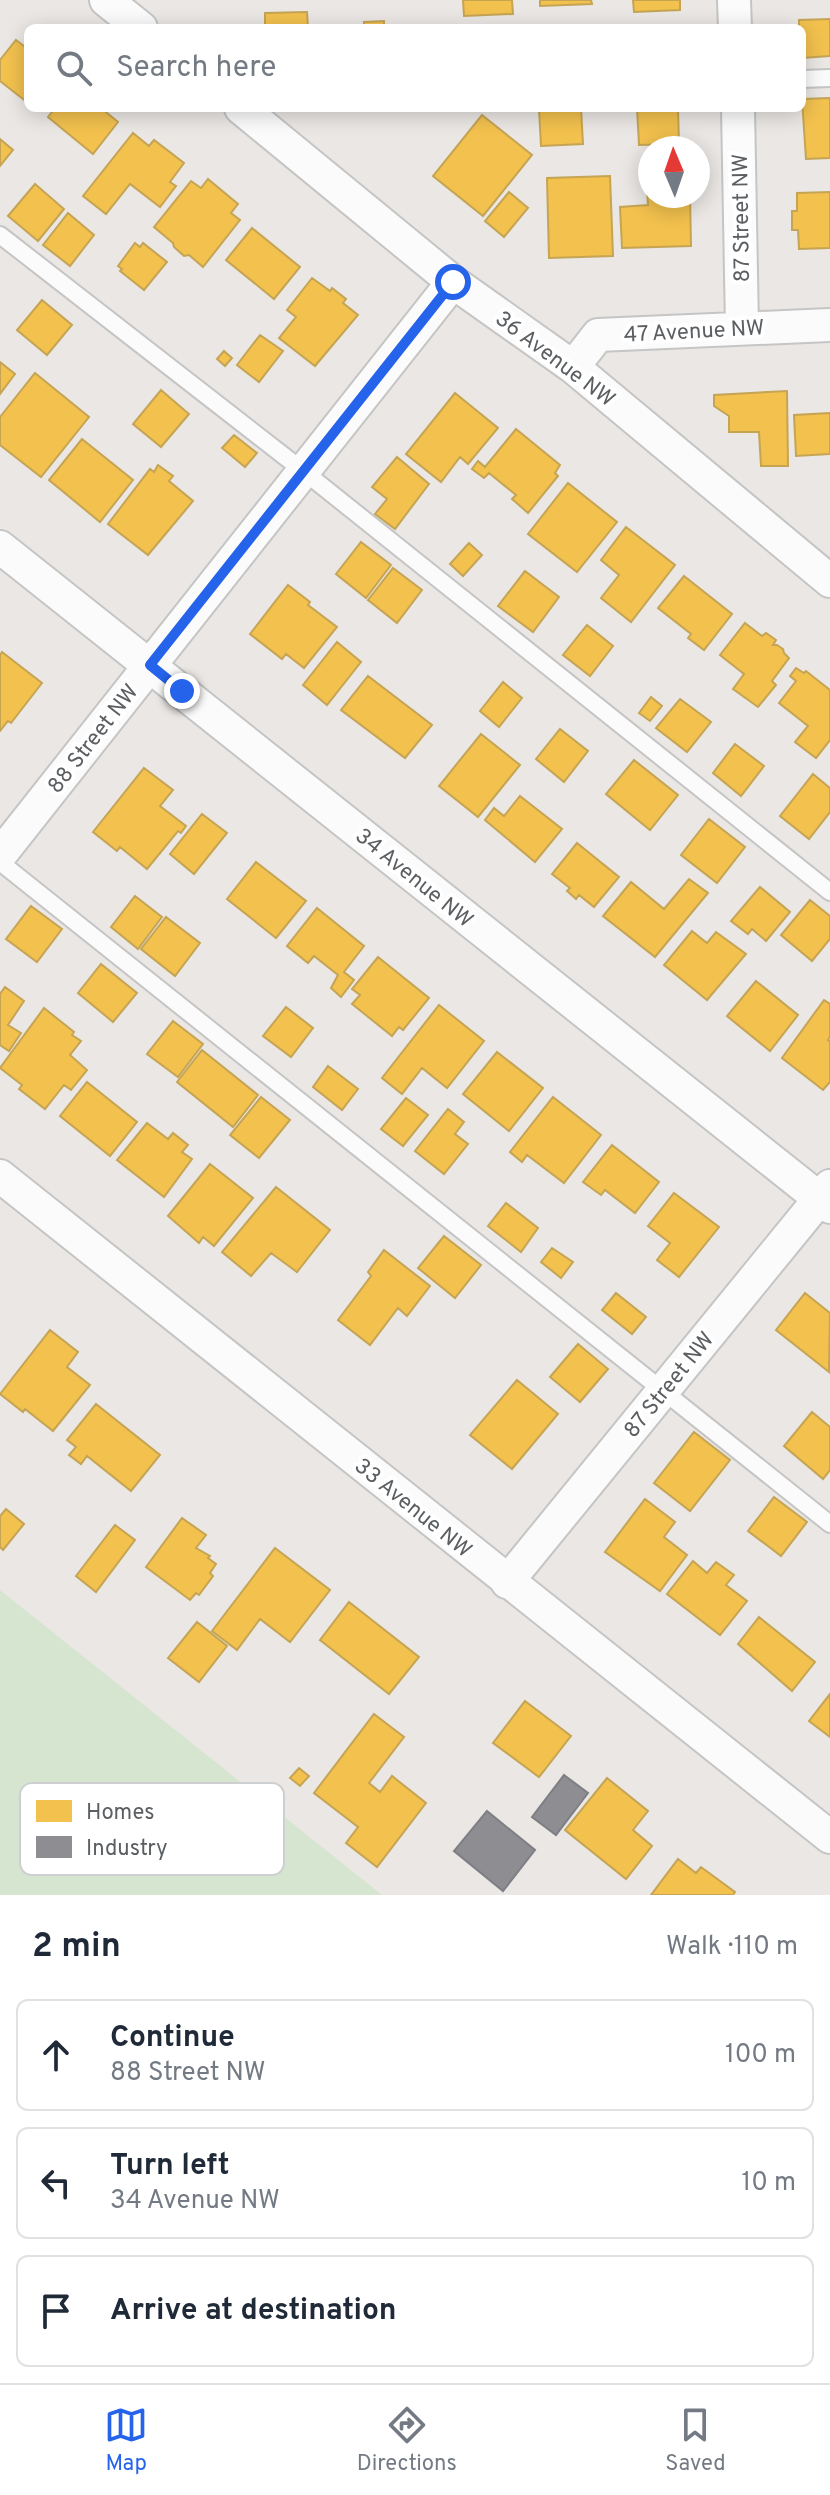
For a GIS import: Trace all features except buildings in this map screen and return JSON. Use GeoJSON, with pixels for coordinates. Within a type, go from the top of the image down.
{"type":"FeatureCollection","features":[{"type":"Feature","properties":{"kind":"street"},"geometry":{"type":"LineString","coordinates":[[106,0],[136,24]]}},
{"type":"Feature","properties":{"kind":"street"},"geometry":{"type":"LineString","coordinates":[[734,0],[735,24]]}},
{"type":"Feature","properties":{"kind":"street","name":"36 Avenue NW"},"geometry":{"type":"LineString","coordinates":[[246,112],[453,282],[573,367],[827,576]]}},
{"type":"Feature","properties":{"kind":"street","name":"87 Street NW"},"geometry":{"type":"LineString","coordinates":[[738,112],[742,328]]}},
{"type":"Feature","properties":{"kind":"street","name":"88 Street NW"},"geometry":{"type":"LineString","coordinates":[[0,855],[453,282]]}},
{"type":"Feature","properties":{"kind":"street","name":"47 Avenue NW"},"geometry":{"type":"LineString","coordinates":[[573,367],[598,335],[830,325]]}},
{"type":"Feature","properties":{"kind":"street","name":"34 Avenue NW"},"geometry":{"type":"LineString","coordinates":[[0,547],[827,1198]]}},
{"type":"Feature","properties":{"kind":"street","name":"33 Avenue NW"},"geometry":{"type":"LineString","coordinates":[[0,1176],[830,1837]]}},
{"type":"Feature","properties":{"kind":"street","name":"87 Street NW"},"geometry":{"type":"LineString","coordinates":[[507,1582],[662,1391],[827,1198]]}},
{"type":"Feature","properties":{"kind":"lane"},"geometry":{"type":"LineString","coordinates":[[806,79],[830,78]]}},
{"type":"Feature","properties":{"kind":"lane"},"geometry":{"type":"LineString","coordinates":[[0,235],[302,470],[830,892]]}},
{"type":"Feature","properties":{"kind":"lane"},"geometry":{"type":"LineString","coordinates":[[0,862],[830,1524]]}},
{"type":"Feature","properties":{"kind":"green space"},"geometry":{"type":"Polygon","coordinates":[[[0,1590],[242,1783],[20,1783],[20,1875],[284,1875],[284,1817],[382,1895],[0,1895],[0,1590]]]}},
{"type":"Feature","properties":{"kind":"route"},"geometry":{"type":"LineString","coordinates":[[182,691],[150,665],[453,282]]}}]}
